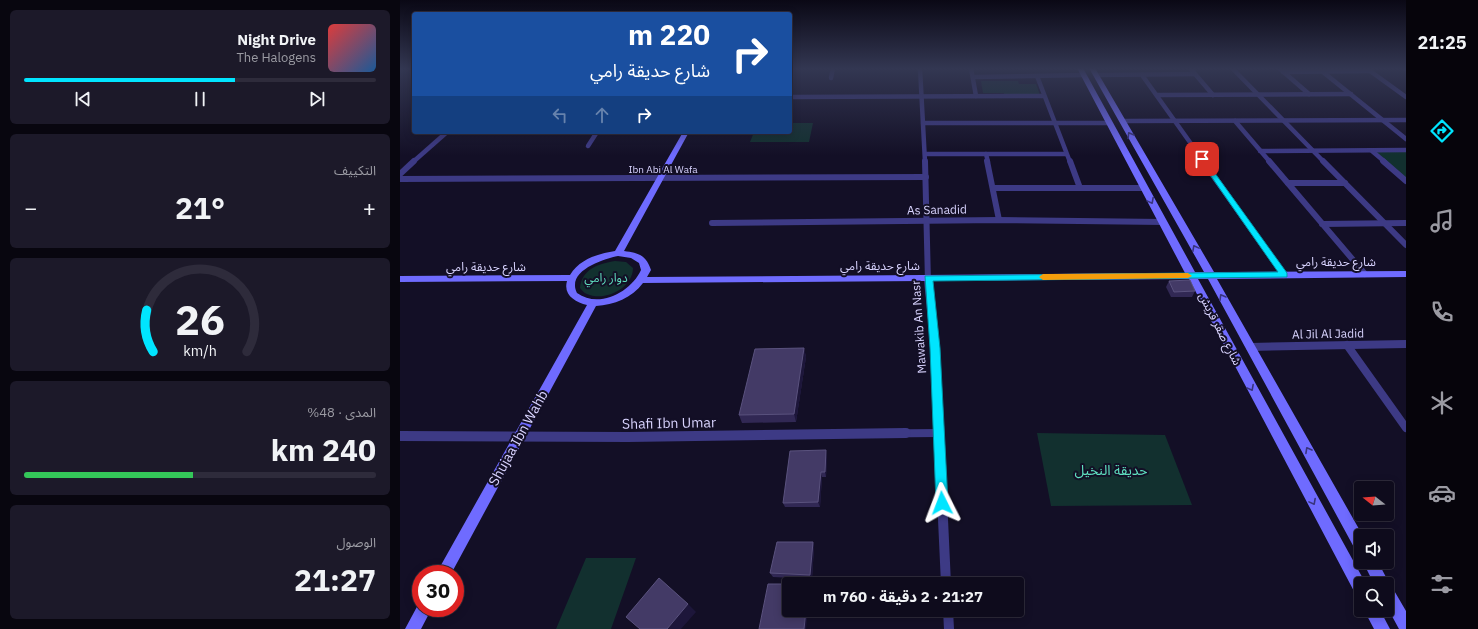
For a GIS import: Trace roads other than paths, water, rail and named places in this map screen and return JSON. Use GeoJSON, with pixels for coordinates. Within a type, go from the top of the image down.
{"type":"FeatureCollection","features":[{"type":"Feature","properties":{"kind":"street","name":"Mawakib An Nasr"},"geometry":{"type":"LineString","coordinates":[[922,97],[928,221],[928,278],[935,348],[946,577]]}},
{"type":"Feature","properties":{"kind":"street"},"geometry":{"type":"LineString","coordinates":[[1044,97],[1080,188]]}},
{"type":"Feature","properties":{"kind":"street","name":"شارع صقر قريش"},"geometry":{"type":"LineString","coordinates":[[1095,97],[1354,577]]}},
{"type":"Feature","properties":{"kind":"street","name":"شارع صقر قريش"},"geometry":{"type":"LineString","coordinates":[[1109,97],[1168,198],[1354,533]]}},
{"type":"Feature","properties":{"kind":"street"},"geometry":{"type":"LineString","coordinates":[[1159,97],[1284,275]]}},
{"type":"Feature","properties":{"kind":"street"},"geometry":{"type":"LineString","coordinates":[[1260,97],[1406,245]]}},
{"type":"Feature","properties":{"kind":"street"},"geometry":{"type":"LineString","coordinates":[[1355,97],[1406,139]]}},
{"type":"Feature","properties":{"kind":"street"},"geometry":{"type":"LineString","coordinates":[[1122,121],[1406,120]]}},
{"type":"Feature","properties":{"kind":"street"},"geometry":{"type":"LineString","coordinates":[[1235,121],[1365,274]]}},
{"type":"Feature","properties":{"kind":"street"},"geometry":{"type":"LineString","coordinates":[[923,123],[1109,123]]}},
{"type":"Feature","properties":{"kind":"street"},"geometry":{"type":"LineString","coordinates":[[400,174],[445,134]]}},
{"type":"Feature","properties":{"kind":"street"},"geometry":{"type":"LineString","coordinates":[[588,146],[596,134]]}},
{"type":"Feature","properties":{"kind":"street"},"geometry":{"type":"LineString","coordinates":[[618,253],[685,134]]}},
{"type":"Feature","properties":{"kind":"street"},"geometry":{"type":"LineString","coordinates":[[1372,150],[1406,180]]}},
{"type":"Feature","properties":{"kind":"street"},"geometry":{"type":"LineString","coordinates":[[1260,151],[1406,150]]}},
{"type":"Feature","properties":{"kind":"street"},"geometry":{"type":"LineString","coordinates":[[925,154],[1066,154]]}},
{"type":"Feature","properties":{"kind":"street"},"geometry":{"type":"LineString","coordinates":[[986,154],[999,220]]}},
{"type":"Feature","properties":{"kind":"street","name":"Ibn Abi Al Wafa"},"geometry":{"type":"LineString","coordinates":[[400,179],[926,177]]}},
{"type":"Feature","properties":{"kind":"street"},"geometry":{"type":"LineString","coordinates":[[1288,183],[1345,183]]}},
{"type":"Feature","properties":{"kind":"street"},"geometry":{"type":"LineString","coordinates":[[993,188],[1144,188]]}},
{"type":"Feature","properties":{"kind":"street","name":"As Sanadid"},"geometry":{"type":"LineString","coordinates":[[712,223],[999,220],[1162,222]]}},
{"type":"Feature","properties":{"kind":"street"},"geometry":{"type":"LineString","coordinates":[[1322,224],[1406,223]]}},
{"type":"Feature","properties":{"kind":"street"},"geometry":{"type":"LineString","coordinates":[[618,253],[633,255],[643,261],[646,270],[642,280],[628,292],[611,300],[592,302],[581,300],[573,294],[570,287],[573,278],[580,269],[591,261],[618,253]]}},
{"type":"Feature","properties":{"kind":"street","name":"شارع حديقة رامي"},"geometry":{"type":"LineString","coordinates":[[642,280],[1406,274]]}},
{"type":"Feature","properties":{"kind":"street","name":"شارع حديقة رامي"},"geometry":{"type":"LineString","coordinates":[[400,279],[573,278]]}},
{"type":"Feature","properties":{"kind":"street","name":"Shujaa Ibn Wahb"},"geometry":{"type":"LineString","coordinates":[[448,565],[592,302]]}},
{"type":"Feature","properties":{"kind":"street","name":"Al Jil Al Jadid"},"geometry":{"type":"LineString","coordinates":[[1250,347],[1406,344]]}},
{"type":"Feature","properties":{"kind":"street"},"geometry":{"type":"LineString","coordinates":[[1347,345],[1406,428]]}},
{"type":"Feature","properties":{"kind":"street","name":"Shafi Ibn Umar"},"geometry":{"type":"LineString","coordinates":[[400,436],[628,437],[938,433]]}},
{"type":"Feature","properties":{"kind":"street"},"geometry":{"type":"LineString","coordinates":[[1394,605],[1406,626]]}},
{"type":"Feature","properties":{"kind":"street"},"geometry":{"type":"LineString","coordinates":[[413,629],[419,617]]}},
{"type":"Feature","properties":{"kind":"street"},"geometry":{"type":"LineString","coordinates":[[948,617],[948,629]]}},
{"type":"Feature","properties":{"kind":"street"},"geometry":{"type":"LineString","coordinates":[[1376,617],[1382,629]]}},
{"type":"Feature","properties":{"kind":"park label","name":"دوار رامي"},"geometry":{"type":"Point","coordinates":[606,278]}},
{"type":"Feature","properties":{"kind":"park label","name":"حديقة النخيل"},"geometry":{"type":"Point","coordinates":[1111,470]}}]}
